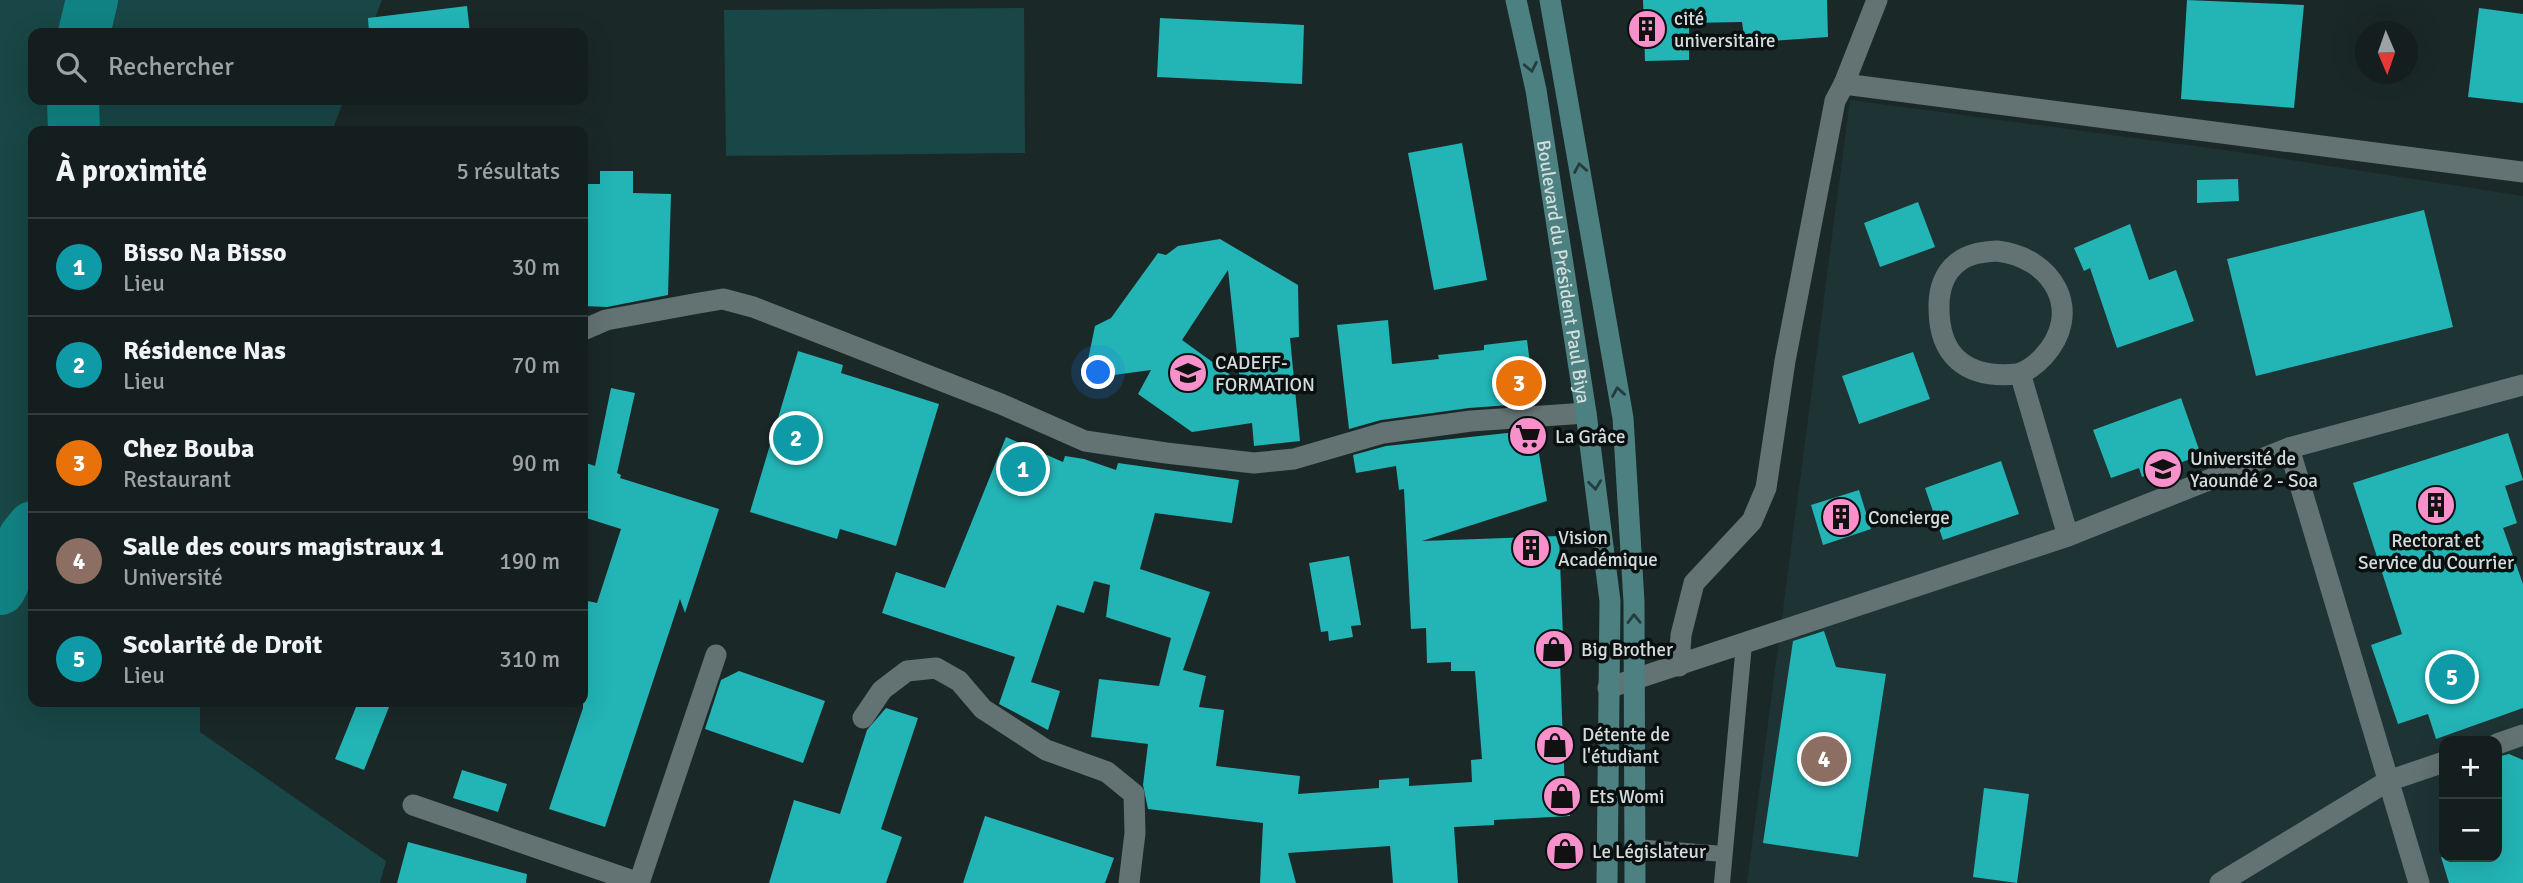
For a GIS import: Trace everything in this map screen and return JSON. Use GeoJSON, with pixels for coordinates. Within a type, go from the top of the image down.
{"type":"FeatureCollection","features":[{"type":"Feature","properties":{"kind":"main road","name":"Boulevard du Président Paul Biya"},"geometry":{"type":"LineString","coordinates":[[1516,0],[1536,90],[1587,413],[1610,601],[1607,883]]}},
{"type":"Feature","properties":{"kind":"main road","name":"Boulevard du Président Paul Biya"},"geometry":{"type":"LineString","coordinates":[[1550,0],[1623,418],[1634,602],[1635,883]]}},
{"type":"Feature","properties":{"kind":"street"},"geometry":{"type":"LineString","coordinates":[[1679,666],[1681,635],[1694,583],[1752,521],[1766,488],[1785,361],[1835,101],[1877,0]]}},
{"type":"Feature","properties":{"kind":"street"},"geometry":{"type":"LineString","coordinates":[[1844,84],[2523,172]]}},
{"type":"Feature","properties":{"kind":"street"},"geometry":{"type":"LineString","coordinates":[[1977,253],[2014,253],[2033,261],[2051,276],[2059,293],[2060,331],[2053,346],[2038,363],[2020,373],[1993,374],[1969,369],[1953,357],[1943,340],[1939,292],[1956,263],[1977,253]]}},
{"type":"Feature","properties":{"kind":"street"},"geometry":{"type":"LineString","coordinates":[[588,328],[606,320],[723,299],[766,311],[1002,404],[1085,441],[1254,463],[1294,459],[1383,433],[1471,421],[1587,413]]}},
{"type":"Feature","properties":{"kind":"street"},"geometry":{"type":"LineString","coordinates":[[2020,373],[2068,536]]}},
{"type":"Feature","properties":{"kind":"street"},"geometry":{"type":"LineString","coordinates":[[1608,688],[2068,536],[2289,448],[2523,385]]}},
{"type":"Feature","properties":{"kind":"street"},"geometry":{"type":"LineString","coordinates":[[2289,448],[2419,883]]}},
{"type":"Feature","properties":{"kind":"street"},"geometry":{"type":"LineString","coordinates":[[413,805],[639,883],[716,654]]}},
{"type":"Feature","properties":{"kind":"street"},"geometry":{"type":"LineString","coordinates":[[863,718],[882,690],[906,671],[936,668],[959,681],[983,709],[1046,750],[1107,772],[1134,794],[1135,833],[1129,883]]}},
{"type":"Feature","properties":{"kind":"street"},"geometry":{"type":"LineString","coordinates":[[2502,742],[2523,735]]}},
{"type":"Feature","properties":{"kind":"street"},"geometry":{"type":"LineString","coordinates":[[2220,883],[2388,781],[2439,764]]}},
{"type":"Feature","properties":{"kind":"lane"},"geometry":{"type":"LineString","coordinates":[[1722,883],[1744,644]]}},
{"type":"Feature","properties":{"kind":"lane"},"geometry":{"type":"LineString","coordinates":[[1635,847],[1724,854]]}},
{"type":"Feature","properties":{"kind":"shaded area"},"geometry":{"type":"Polygon","coordinates":[[[0,0],[382,0],[371,28],[28,28],[28,105],[342,105],[334,126],[28,126],[28,707],[200,707],[200,732],[386,861],[380,883],[0,883],[0,0]]]}},
{"type":"Feature","properties":{"kind":"shaded area"},"geometry":{"type":"Polygon","coordinates":[[[1024,8],[1025,153],[726,156],[724,10],[1024,8]]]}},
{"type":"Feature","properties":{"kind":"shaded area","name":"Université de Yaoundé 2 - Soa"},"geometry":{"type":"Polygon","coordinates":[[[1850,100],[2239,152],[2523,196],[2523,883],[1747,883],[1850,100]]]}},
{"type":"Feature","properties":{"kind":"building"},"geometry":{"type":"Polygon","coordinates":[[[1643,0],[1827,0],[1828,37],[1745,43],[1742,22],[1689,23],[1689,60],[1645,61],[1643,0]]]}},
{"type":"Feature","properties":{"kind":"building"},"geometry":{"type":"Polygon","coordinates":[[[2187,0],[2304,5],[2294,108],[2181,99],[2187,0]]]}},
{"type":"Feature","properties":{"kind":"building"},"geometry":{"type":"Polygon","coordinates":[[[467,6],[469,28],[369,28],[368,18],[467,6]]]}},
{"type":"Feature","properties":{"kind":"building"},"geometry":{"type":"Polygon","coordinates":[[[2479,8],[2523,14],[2523,103],[2468,97],[2479,8]]]}},
{"type":"Feature","properties":{"kind":"building"},"geometry":{"type":"Polygon","coordinates":[[[1160,18],[1304,25],[1302,84],[1157,77],[1160,18]]]}},
{"type":"Feature","properties":{"kind":"building"},"geometry":{"type":"Polygon","coordinates":[[[1462,143],[1487,280],[1434,290],[1408,153],[1462,143]]]}},
{"type":"Feature","properties":{"kind":"building"},"geometry":{"type":"Polygon","coordinates":[[[600,171],[633,171],[633,193],[671,194],[668,295],[607,307],[588,306],[588,184],[600,184],[600,171]]]}},
{"type":"Feature","properties":{"kind":"building"},"geometry":{"type":"Polygon","coordinates":[[[2238,179],[2239,201],[2197,203],[2197,180],[2238,179]]]}},
{"type":"Feature","properties":{"kind":"building"},"geometry":{"type":"Polygon","coordinates":[[[1918,202],[1935,247],[1880,267],[1864,223],[1918,202]]]}},
{"type":"Feature","properties":{"kind":"building"},"geometry":{"type":"Polygon","coordinates":[[[2424,210],[2453,327],[2256,376],[2227,259],[2424,210]]]}},
{"type":"Feature","properties":{"kind":"building"},"geometry":{"type":"Polygon","coordinates":[[[2130,224],[2149,280],[2176,270],[2194,321],[2117,348],[2090,268],[2084,271],[2074,248],[2130,224]]]}},
{"type":"Feature","properties":{"kind":"building"},"geometry":{"type":"Polygon","coordinates":[[[1220,239],[1298,285],[1299,337],[1290,338],[1300,441],[1254,446],[1252,423],[1192,432],[1138,394],[1151,370],[1084,379],[1095,326],[1111,318],[1158,253],[1166,255],[1178,246],[1220,239]],[[1228,270],[1182,340],[1240,382],[1228,270]]]}},
{"type":"Feature","properties":{"kind":"building"},"geometry":{"type":"Polygon","coordinates":[[[1388,320],[1392,364],[1439,359],[1438,355],[1484,350],[1484,345],[1527,340],[1535,403],[1469,408],[1381,420],[1349,429],[1337,325],[1388,320]]]}},
{"type":"Feature","properties":{"kind":"building"},"geometry":{"type":"Polygon","coordinates":[[[798,351],[843,365],[841,373],[939,404],[896,546],[840,529],[837,539],[750,512],[798,351]]]}},
{"type":"Feature","properties":{"kind":"building"},"geometry":{"type":"Polygon","coordinates":[[[1913,352],[1930,399],[1859,424],[1842,376],[1913,352]]]}},
{"type":"Feature","properties":{"kind":"building"},"geometry":{"type":"Polygon","coordinates":[[[611,388],[635,393],[617,473],[621,475],[620,478],[719,509],[685,613],[680,599],[605,827],[549,809],[583,707],[588,707],[588,601],[597,603],[621,529],[588,519],[588,464],[595,466],[611,388]]]}},
{"type":"Feature","properties":{"kind":"building"},"geometry":{"type":"Polygon","coordinates":[[[2181,398],[2201,455],[2142,477],[2139,468],[2111,478],[2093,430],[2181,398]]]}},
{"type":"Feature","properties":{"kind":"building"},"geometry":{"type":"Polygon","coordinates":[[[1535,430],[1547,501],[1422,541],[1559,536],[1564,662],[1560,662],[1562,717],[1565,790],[1569,790],[1570,816],[1494,820],[1494,825],[1454,827],[1458,883],[1393,883],[1390,846],[1288,853],[1296,883],[1260,883],[1263,823],[1148,809],[1143,785],[1148,744],[1091,737],[1099,679],[1159,686],[1171,638],[1106,617],[1110,585],[1094,581],[1084,613],[1057,605],[1031,682],[1060,691],[1048,730],[999,704],[1015,657],[882,613],[896,572],[945,588],[1006,437],[1063,462],[1065,456],[1084,459],[1116,470],[1118,463],[1239,480],[1232,523],[1155,513],[1140,569],[1210,592],[1183,670],[1206,676],[1199,707],[1224,710],[1216,766],[1300,776],[1298,794],[1379,788],[1379,780],[1409,778],[1409,786],[1472,782],[1471,760],[1482,759],[1475,671],[1451,671],[1451,662],[1427,663],[1426,628],[1411,629],[1404,489],[1399,490],[1396,466],[1356,473],[1353,455],[1386,446],[1535,430]]]}},
{"type":"Feature","properties":{"kind":"building"},"geometry":{"type":"Polygon","coordinates":[[[2508,433],[2523,480],[2505,486],[2517,523],[2503,528],[2523,584],[2523,708],[2436,739],[2428,714],[2398,724],[2371,645],[2402,634],[2353,483],[2508,433]]]}},
{"type":"Feature","properties":{"kind":"building"},"geometry":{"type":"Polygon","coordinates":[[[2001,461],[2019,514],[1943,540],[1925,488],[2001,461]]]}},
{"type":"Feature","properties":{"kind":"building","name":"Concierge"},"geometry":{"type":"Polygon","coordinates":[[[1859,490],[1871,529],[1823,545],[1811,505],[1859,490]]]}},
{"type":"Feature","properties":{"kind":"building"},"geometry":{"type":"Polygon","coordinates":[[[1349,556],[1361,625],[1351,626],[1353,637],[1329,641],[1328,631],[1321,632],[1309,563],[1349,556]]]}},
{"type":"Feature","properties":{"kind":"building"},"geometry":{"type":"Polygon","coordinates":[[[1824,631],[1836,667],[1886,674],[1858,857],[1763,843],[1793,641],[1824,631]]]}},
{"type":"Feature","properties":{"kind":"building"},"geometry":{"type":"Polygon","coordinates":[[[739,671],[825,701],[803,763],[705,729],[721,680],[739,671]]]}},
{"type":"Feature","properties":{"kind":"building"},"geometry":{"type":"Polygon","coordinates":[[[356,707],[389,707],[364,770],[335,759],[356,707]]]}},
{"type":"Feature","properties":{"kind":"building"},"geometry":{"type":"Polygon","coordinates":[[[886,708],[918,718],[881,829],[902,837],[886,883],[769,883],[794,800],[840,814],[867,730],[886,708]]]}},
{"type":"Feature","properties":{"kind":"building"},"geometry":{"type":"Polygon","coordinates":[[[2509,754],[2523,760],[2523,883],[2449,883],[2443,862],[2502,862],[2502,756],[2509,754]]]}},
{"type":"Feature","properties":{"kind":"building"},"geometry":{"type":"Polygon","coordinates":[[[462,770],[507,784],[498,812],[453,798],[462,770]]]}},
{"type":"Feature","properties":{"kind":"building"},"geometry":{"type":"Polygon","coordinates":[[[1984,788],[2029,794],[2017,883],[1973,877],[1984,788]]]}},
{"type":"Feature","properties":{"kind":"building"},"geometry":{"type":"Polygon","coordinates":[[[985,816],[1114,858],[1105,883],[963,883],[985,816]]]}},
{"type":"Feature","properties":{"kind":"building"},"geometry":{"type":"Polygon","coordinates":[[[408,842],[527,874],[526,883],[397,883],[408,842]]]}},
{"type":"Feature","properties":{"kind":"waterway"},"geometry":{"type":"LineString","coordinates":[[85,28],[92,0]]}},
{"type":"Feature","properties":{"kind":"waterway"},"geometry":{"type":"LineString","coordinates":[[73,105],[74,126]]}},
{"type":"Feature","properties":{"kind":"waterway"},"geometry":{"type":"LineString","coordinates":[[0,589],[28,533]]}},
{"type":"Feature","properties":{"kind":"place","name":"cité universitaire"},"geometry":{"type":"Point","coordinates":[1647,29]}},
{"type":"Feature","properties":{"kind":"place","name":"CADEFF- FORMATION"},"geometry":{"type":"Point","coordinates":[1188,373]}},
{"type":"Feature","properties":{"kind":"place","name":"Chez Bouba"},"geometry":{"type":"Point","coordinates":[1519,383]}},
{"type":"Feature","properties":{"kind":"place","name":"La Grâce"},"geometry":{"type":"Point","coordinates":[1528,436]}},
{"type":"Feature","properties":{"kind":"place","name":"Résidence Nas"},"geometry":{"type":"Point","coordinates":[796,438]}},
{"type":"Feature","properties":{"kind":"place","name":"Bisso Na Bisso"},"geometry":{"type":"Point","coordinates":[1023,469]}},
{"type":"Feature","properties":{"kind":"place","name":"Université de Yaoundé 2 - Soa"},"geometry":{"type":"Point","coordinates":[2163,469]}},
{"type":"Feature","properties":{"kind":"place","name":"Rectorat et Service du Courrier"},"geometry":{"type":"Point","coordinates":[2436,505]}},
{"type":"Feature","properties":{"kind":"place","name":"Concierge"},"geometry":{"type":"Point","coordinates":[1841,517]}},
{"type":"Feature","properties":{"kind":"place","name":"Vision Académique"},"geometry":{"type":"Point","coordinates":[1531,548]}},
{"type":"Feature","properties":{"kind":"place","name":"Big Brother"},"geometry":{"type":"Point","coordinates":[1554,649]}},
{"type":"Feature","properties":{"kind":"place","name":"Scolarité de Droit"},"geometry":{"type":"Point","coordinates":[2452,677]}},
{"type":"Feature","properties":{"kind":"place","name":"Détente de l'étudiant"},"geometry":{"type":"Point","coordinates":[1555,745]}},
{"type":"Feature","properties":{"kind":"place","name":"Salle des cours magistraux 1"},"geometry":{"type":"Point","coordinates":[1824,759]}},
{"type":"Feature","properties":{"kind":"place","name":"Ets Womi"},"geometry":{"type":"Point","coordinates":[1562,796]}},
{"type":"Feature","properties":{"kind":"place","name":"Le Législateur"},"geometry":{"type":"Point","coordinates":[1565,851]}}]}
